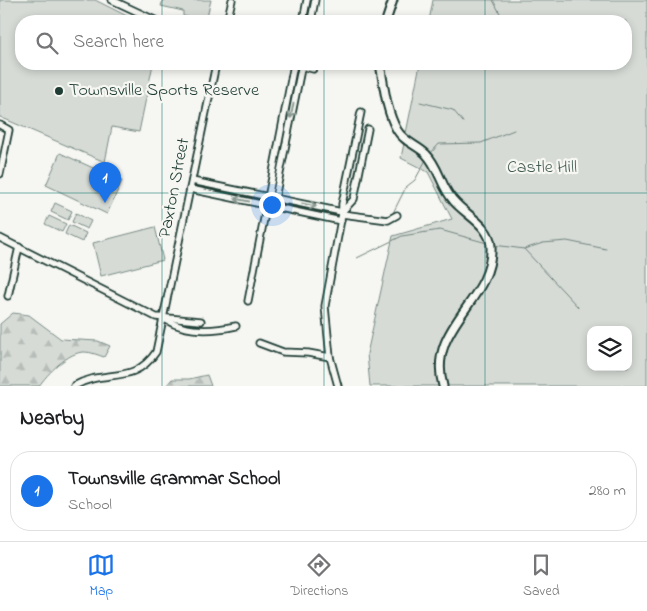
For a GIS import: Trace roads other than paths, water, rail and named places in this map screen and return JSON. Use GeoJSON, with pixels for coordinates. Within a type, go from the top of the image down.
{"type":"FeatureCollection","features":[{"type":"Feature","properties":{"kind":"main road"},"geometry":{"type":"LineString","coordinates":[[388,15],[392,0]]}},
{"type":"Feature","properties":{"kind":"main road"},"geometry":{"type":"LineString","coordinates":[[381,70],[388,108],[397,130],[405,140],[426,155],[449,195],[482,226],[490,241],[489,264],[479,287],[445,339],[440,364],[443,386]]}},
{"type":"Feature","properties":{"kind":"street"},"geometry":{"type":"LineString","coordinates":[[112,0],[144,15]]}},
{"type":"Feature","properties":{"kind":"street"},"geometry":{"type":"LineString","coordinates":[[228,15],[232,0]]}},
{"type":"Feature","properties":{"kind":"street"},"geometry":{"type":"LineString","coordinates":[[304,15],[308,0]]}},
{"type":"Feature","properties":{"kind":"street"},"geometry":{"type":"LineString","coordinates":[[312,15],[315,0]]}},
{"type":"Feature","properties":{"kind":"street","name":"Paxton Street"},"geometry":{"type":"LineString","coordinates":[[74,386],[90,380],[118,379],[139,372],[149,363],[156,352],[215,70]]}},
{"type":"Feature","properties":{"kind":"street"},"geometry":{"type":"LineString","coordinates":[[248,301],[293,70]]}},
{"type":"Feature","properties":{"kind":"street"},"geometry":{"type":"LineString","coordinates":[[267,205],[275,198],[301,70]]}},
{"type":"Feature","properties":{"kind":"street"},"geometry":{"type":"LineString","coordinates":[[338,386],[330,357],[325,306],[342,215],[342,204],[361,112]]}},
{"type":"Feature","properties":{"kind":"street"},"geometry":{"type":"LineString","coordinates":[[0,125],[9,130],[0,174]]}},
{"type":"Feature","properties":{"kind":"street"},"geometry":{"type":"LineString","coordinates":[[342,215],[354,199],[368,129]]}},
{"type":"Feature","properties":{"kind":"street"},"geometry":{"type":"LineString","coordinates":[[192,181],[267,196],[342,215]]}},
{"type":"Feature","properties":{"kind":"street"},"geometry":{"type":"LineString","coordinates":[[190,189],[267,205],[342,215],[388,220],[397,215]]}},
{"type":"Feature","properties":{"kind":"street"},"geometry":{"type":"LineString","coordinates":[[0,238],[175,326],[209,330],[236,326]]}},
{"type":"Feature","properties":{"kind":"street"},"geometry":{"type":"LineString","coordinates":[[8,296],[19,247]]}},
{"type":"Feature","properties":{"kind":"street"},"geometry":{"type":"LineString","coordinates":[[164,319],[201,321]]}},
{"type":"Feature","properties":{"kind":"street"},"geometry":{"type":"LineString","coordinates":[[259,343],[283,352],[308,353],[330,357]]}},
{"type":"Feature","properties":{"kind":"waterway"},"geometry":{"type":"LineString","coordinates":[[493,0],[501,15]]}},
{"type":"Feature","properties":{"kind":"waterway"},"geometry":{"type":"LineString","coordinates":[[420,102],[453,110],[463,122]]}},
{"type":"Feature","properties":{"kind":"waterway"},"geometry":{"type":"LineString","coordinates":[[429,155],[439,144],[481,143],[514,130]]}},
{"type":"Feature","properties":{"kind":"waterway"},"geometry":{"type":"LineString","coordinates":[[393,213],[406,187],[415,180],[427,158]]}},
{"type":"Feature","properties":{"kind":"waterway"},"geometry":{"type":"LineString","coordinates":[[357,258],[402,236],[440,230],[487,243]]}},
{"type":"Feature","properties":{"kind":"waterway"},"geometry":{"type":"LineString","coordinates":[[494,245],[524,249],[543,243],[567,241],[606,249]]}},
{"type":"Feature","properties":{"kind":"waterway"},"geometry":{"type":"LineString","coordinates":[[524,249],[578,307]]}},
{"type":"Feature","properties":{"kind":"place","name":"Townsville Sports Reserve"},"geometry":{"type":"Point","coordinates":[59,91]}},
{"type":"Feature","properties":{"kind":"place","name":"Townsville Grammar School"},"geometry":{"type":"Point","coordinates":[105,203]}},
{"type":"Feature","properties":{"kind":"park label","name":"Castle Hill"},"geometry":{"type":"Point","coordinates":[542,168]}}]}
